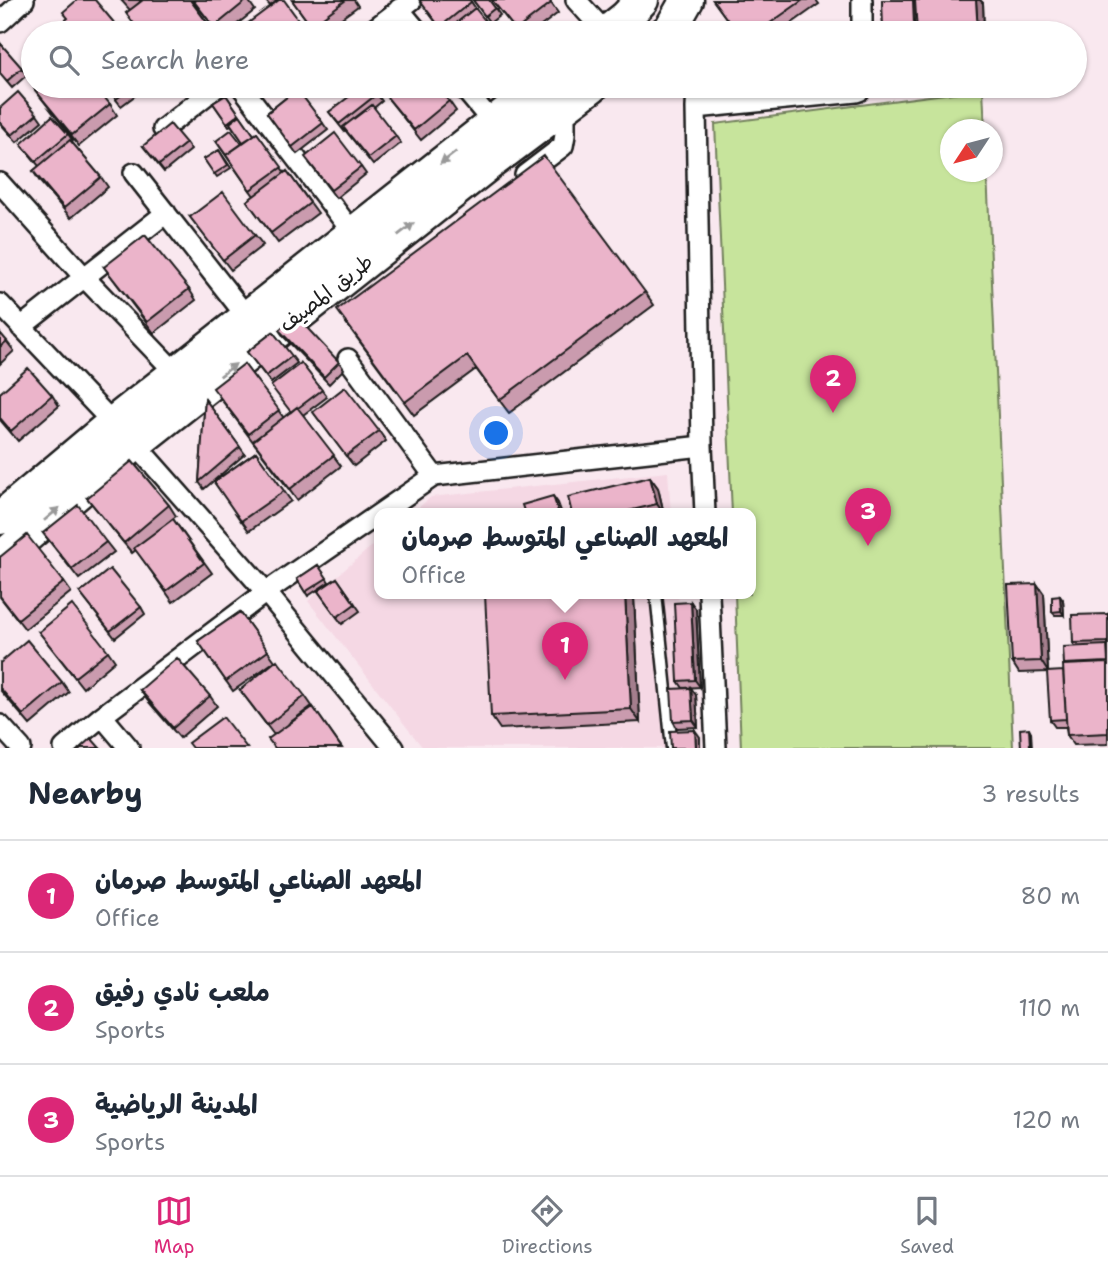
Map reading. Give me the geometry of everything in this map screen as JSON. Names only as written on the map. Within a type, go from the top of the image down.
[{"type":"main road","points":[[621,21],[642,0]]},
{"type":"main road","points":[[675,21],[687,0]]},
{"type":"main road","name":"طريق المصيف","points":[[0,559],[124,433],[176,373],[525,98]]},
{"type":"main road","name":"طريق المصيف","points":[[0,518],[347,286],[575,98]]},
{"type":"street","points":[[0,22],[24,0]]},
{"type":"street","points":[[576,0],[595,21]]},
{"type":"street","points":[[862,0],[862,21]]},
{"type":"street","points":[[385,21],[406,5],[413,21]]},
{"type":"street","points":[[163,129],[203,98]]},
{"type":"street","points":[[250,98],[353,233]]},
{"type":"street","points":[[472,98],[493,123]]},
{"type":"street","points":[[696,98],[705,508]]},
{"type":"street","points":[[696,108],[796,98]]},
{"type":"street","points":[[264,116],[283,101]]},
{"type":"street","points":[[507,188],[563,146],[565,105]]},
{"type":"street","points":[[134,173],[247,317]]},
{"type":"street","points":[[0,183],[176,373]]},
{"type":"street","points":[[21,327],[166,213]]},
{"type":"street","points":[[0,304],[124,433],[267,592],[394,748]]},
{"type":"street","points":[[348,359],[434,476]]},
{"type":"street","points":[[388,508],[434,476],[702,446]]},
{"type":"street","points":[[64,748],[102,716],[267,592],[374,518]]},
{"type":"street","points":[[709,599],[716,748]]},
{"type":"street","points":[[102,716],[129,748]]},
{"type":"street","points":[[0,725],[20,748]]},
{"type":"lane","points":[[657,599],[672,748]]},
{"type":"shaded area","points":[[668,472],[671,508],[418,508],[431,497]]},
{"type":"shaded area","points":[[374,544],[374,599],[678,599],[691,748],[423,748],[308,601]]},
{"type":"green space","points":[[914,98],[983,98],[984,119],[940,119],[940,182],[987,182],[1013,748],[741,748],[735,599],[756,599],[756,508],[732,508],[715,124]]},
{"type":"building","points":[[77,0],[95,0],[113,21],[64,21],[68,18],[63,12]]},
{"type":"building","points":[[143,0],[190,0],[206,21],[132,21],[126,13]]},
{"type":"building","points":[[193,0],[247,0],[221,21],[209,21]]},
{"type":"building","points":[[279,0],[284,0],[299,21],[251,21]]},
{"type":"building","points":[[292,0],[346,0],[318,21],[307,21]]},
{"type":"building","points":[[473,0],[489,0],[495,8],[485,16]]},
{"type":"building","points":[[492,0],[549,0],[551,3],[528,21],[509,21]]},
{"type":"building","points":[[713,0],[803,0],[773,21],[728,21]]},
{"type":"building","points":[[882,0],[913,0],[914,21],[883,21]]},
{"type":"building","points":[[915,0],[976,0],[977,21],[916,21]]},
{"type":"building","points":[[420,1],[471,2],[447,21],[435,21]]},
{"type":"building","points":[[475,8],[485,21],[459,21]]},
{"type":"building","points":[[0,43],[21,69],[7,81],[0,73]]},
{"type":"building","points":[[18,92],[37,114],[12,135],[0,122],[0,108]]},
{"type":"building","points":[[42,98],[105,98],[110,104],[72,135]]},
{"type":"building","points":[[221,98],[228,98],[239,114],[227,123],[213,103]]},
{"type":"building","points":[[286,98],[304,98],[323,123],[292,147],[267,113]]},
{"type":"building","points":[[347,98],[372,98],[339,124],[329,112]]},
{"type":"building","points":[[388,98],[446,98],[449,101],[414,130]]},
{"type":"building","points":[[372,105],[396,136],[368,158],[343,127]]},
{"type":"building","points":[[240,115],[254,135],[243,142],[230,123]]},
{"type":"building","points":[[52,116],[68,134],[36,161],[21,144]]},
{"type":"building","points":[[170,124],[186,143],[159,165],[143,146]]},
{"type":"building","points":[[231,130],[242,144],[226,155],[216,141]]},
{"type":"building","points":[[257,133],[282,167],[250,190],[226,155]]},
{"type":"building","points":[[335,133],[361,167],[331,190],[305,157]]},
{"type":"building","points":[[70,140],[101,177],[64,208],[33,171]]},
{"type":"building","points":[[219,150],[228,165],[214,174],[204,159]]},
{"type":"building","points":[[544,156],[645,292],[499,400],[467,356],[405,402],[337,310]]},
{"type":"building","points":[[287,171],[310,203],[271,233],[247,201]]},
{"type":"building","points":[[223,192],[255,235],[223,260],[190,217]]},
{"type":"building","points":[[145,235],[189,289],[147,322],[104,267]]},
{"type":"building","points":[[295,315],[339,362],[324,377],[279,330]]},
{"type":"building","points":[[273,332],[292,356],[266,376],[247,352]]},
{"type":"building","points":[[0,333],[7,341],[0,347]]},
{"type":"building","points":[[301,363],[322,390],[291,412],[271,386]]},
{"type":"building","points":[[244,364],[279,410],[248,434],[213,388]]},
{"type":"building","points":[[28,368],[52,395],[11,431],[0,418],[0,393]]},
{"type":"building","points":[[345,387],[379,431],[346,456],[313,412]]},
{"type":"building","points":[[205,399],[240,447],[199,482]]},
{"type":"building","points":[[297,407],[334,455],[290,489],[253,441]]},
{"type":"building","points":[[256,452],[284,491],[241,521],[214,482]]},
{"type":"building","points":[[132,461],[169,505],[124,543],[87,498]]},
{"type":"building","points":[[650,477],[657,504],[641,508],[571,508],[568,497]]},
{"type":"building","points":[[553,496],[557,508],[523,508],[522,505]]},
{"type":"building","points":[[78,505],[106,542],[72,569],[43,533]]},
{"type":"building","points":[[173,519],[204,563],[166,591],[134,548]]},
{"type":"building","points":[[27,535],[64,582],[18,619],[0,596],[0,557]]},
{"type":"building","points":[[318,565],[327,578],[305,592],[297,579]]},
{"type":"building","points":[[110,569],[141,607],[110,631],[80,593]]},
{"type":"building","points":[[337,578],[355,604],[337,617],[318,591]]},
{"type":"building","points":[[1037,584],[1041,661],[1012,662],[1008,585]]},
{"type":"building","points":[[1060,596],[1061,611],[1052,612],[1052,597]]},
{"type":"building","points":[[485,599],[625,599],[631,709],[491,716]]},
{"type":"building","points":[[691,602],[695,680],[678,681],[674,603]]},
{"type":"building","points":[[72,605],[108,651],[75,677],[39,632]]},
{"type":"building","points":[[240,612],[268,651],[226,681],[198,641]]},
{"type":"building","points":[[1108,614],[1108,642],[1073,643],[1072,615]]},
{"type":"building","points":[[27,640],[62,682],[23,715],[0,688],[0,663]]},
{"type":"building","points":[[1107,645],[1108,662],[1064,664],[1063,647]]},
{"type":"building","points":[[177,658],[210,696],[173,728],[140,690]]},
{"type":"building","points":[[277,660],[305,696],[267,725],[240,690]]},
{"type":"building","points":[[1108,663],[1108,733],[1067,735],[1063,665]]},
{"type":"building","points":[[1063,671],[1066,719],[1050,720],[1047,672]]},
{"type":"building","points":[[691,688],[693,720],[673,721],[671,689]]},
{"type":"building","points":[[313,707],[341,747],[275,748],[268,739]]},
{"type":"building","points":[[223,717],[247,748],[192,748],[188,743]]},
{"type":"building","points":[[1029,728],[1030,747],[1021,748],[1020,729]]},
{"type":"building","points":[[695,730],[696,748],[671,748],[670,731]]},
{"type":"building","points":[[91,738],[100,748],[80,748]]},
{"type":"place","name":"ملعب نادي رفيق","points":[[833,413]]},
{"type":"place","name":"المدينة الرياضية","points":[[868,546]]},
{"type":"place","name":"المعهد الصناعي المتوسط صرمان","points":[[565,680]]}]
